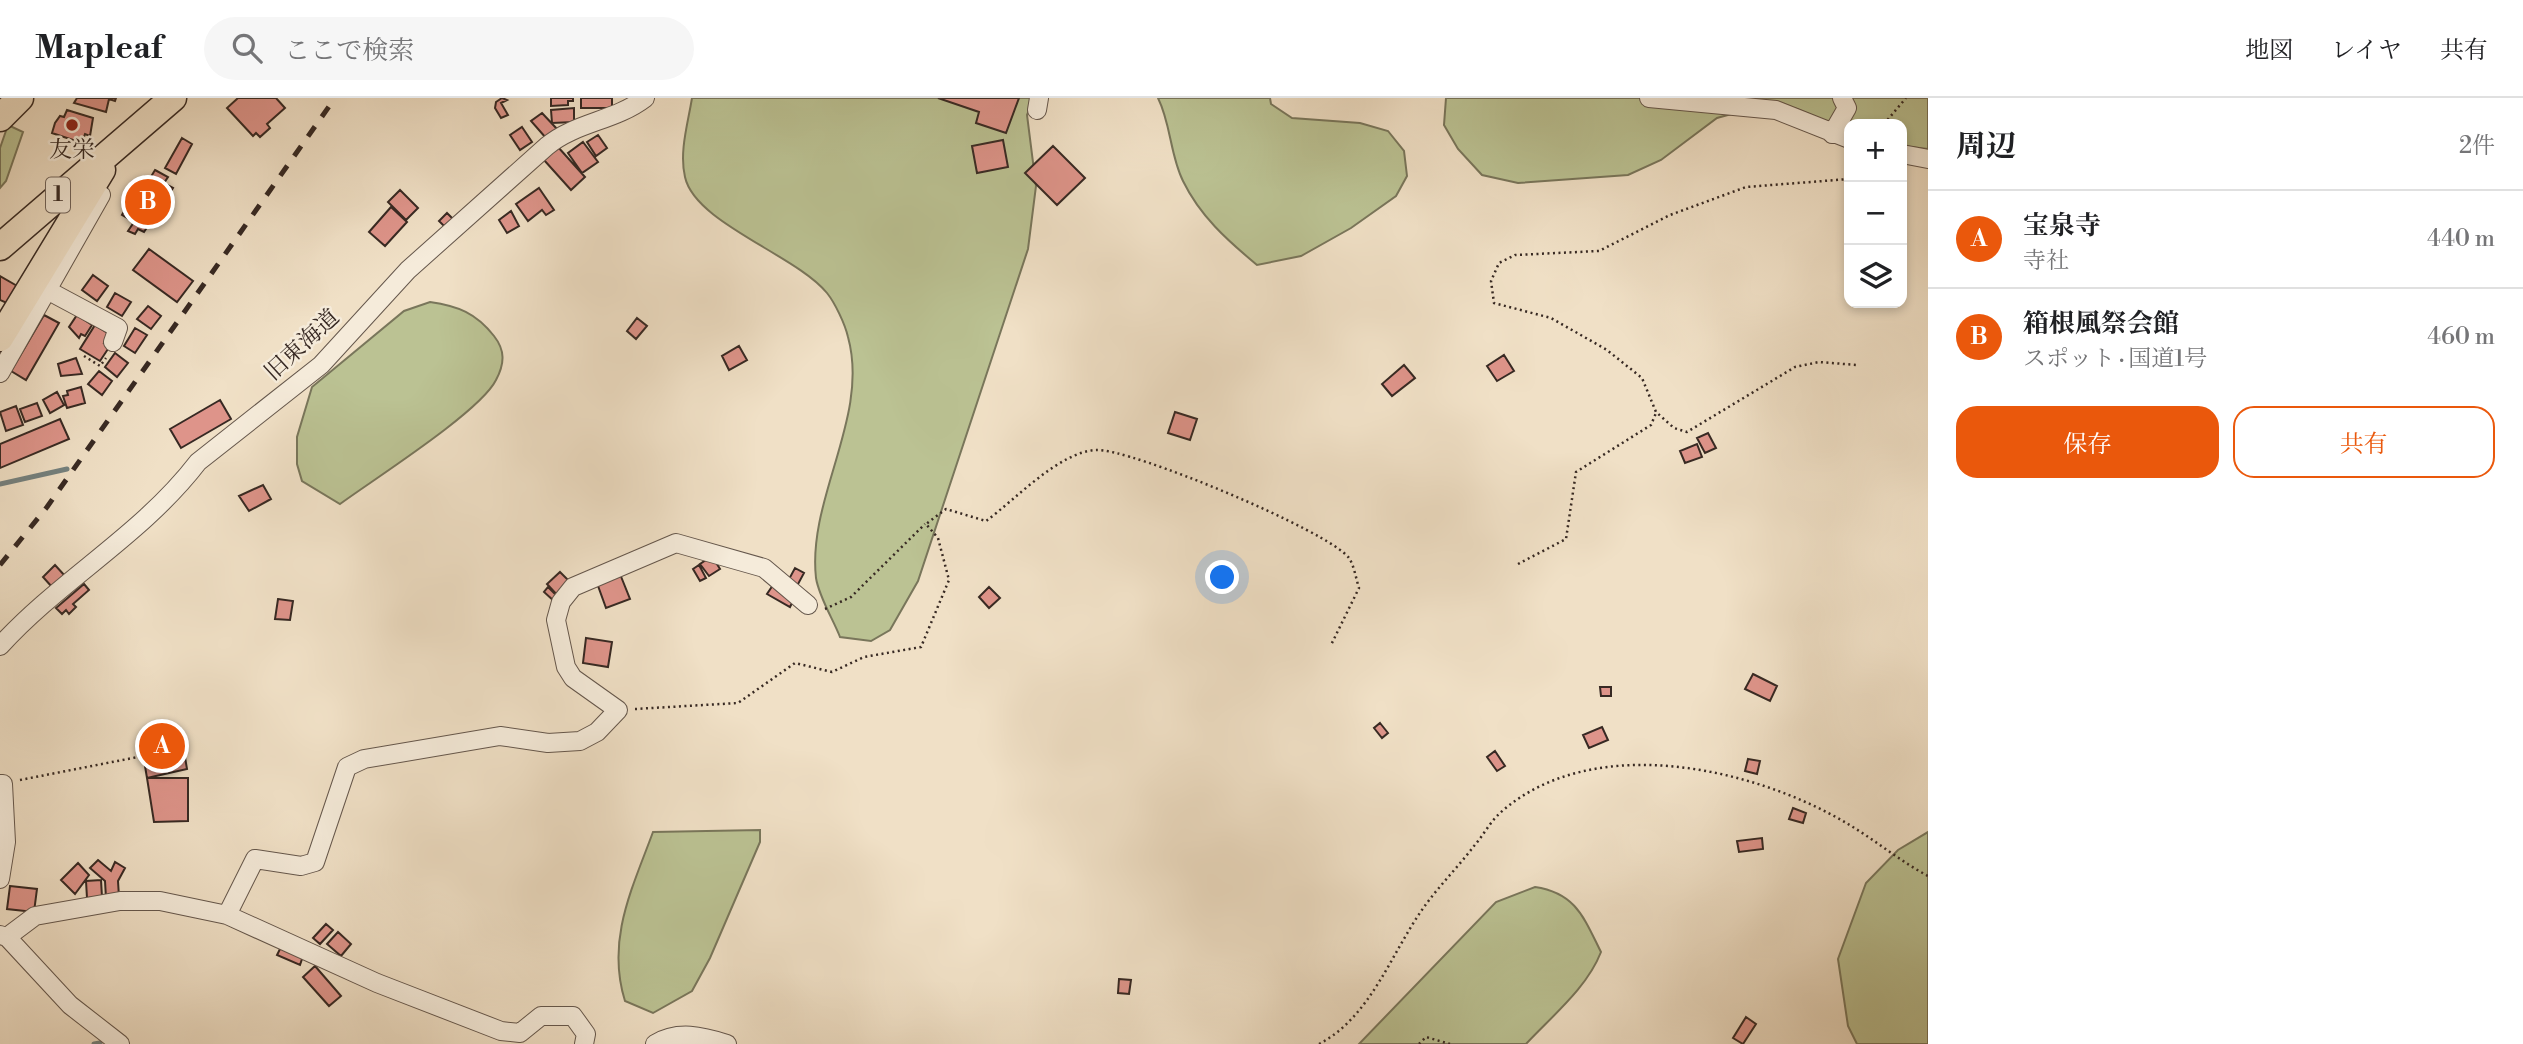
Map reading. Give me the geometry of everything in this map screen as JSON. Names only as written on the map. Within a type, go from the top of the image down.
[{"type":"highway","points":[[0,118],[20,98]]},
{"type":"highway","name":"1","points":[[0,247],[173,98]]},
{"type":"highway","points":[[0,338],[88,189],[118,145]]},
{"type":"street","name":"旧東海道","points":[[0,646],[124,539],[184,480],[198,462],[321,365],[408,270],[537,154],[570,130],[625,113],[645,98]]},
{"type":"street","points":[[1649,98],[1776,110],[1841,136],[1847,108],[1842,98]]},
{"type":"street","points":[[0,373],[99,199],[118,145]]},
{"type":"street","points":[[1907,155],[1928,159]]},
{"type":"street","points":[[47,290],[118,328],[113,342]]},
{"type":"street","points":[[227,915],[255,859],[301,866],[315,862],[346,767],[364,759],[500,736],[548,743],[580,741],[597,732],[618,710],[573,678],[566,667],[556,620],[561,602],[573,587],[676,543],[764,568],[808,605]]},
{"type":"street","points":[[0,879],[6,842],[2,784]]},
{"type":"street","points":[[111,1041],[70,1005],[3,936],[35,916],[120,901],[160,901],[227,915],[377,983],[500,1031],[520,1033],[541,1016],[573,1016],[586,1034],[584,1044]]},
{"type":"street","points":[[655,1044],[669,1036],[685,1035],[727,1044]]},
{"type":"path","points":[[1888,119],[1906,98]]},
{"type":"path","points":[[1844,179],[1746,187],[1670,215],[1599,251],[1516,255],[1499,263],[1491,281],[1494,303],[1551,318],[1607,350],[1642,378],[1656,412],[1674,428],[1687,432],[1795,367],[1819,362],[1857,365]]},
{"type":"path","points":[[84,356],[100,366],[113,342]]},
{"type":"path","points":[[1518,564],[1566,539],[1576,472],[1651,425],[1656,412]]},
{"type":"path","points":[[808,605],[826,610],[851,597],[926,524],[946,509],[986,521],[1058,464],[1076,454],[1098,450],[1132,457],[1235,496],[1290,521],[1349,557],[1359,588],[1331,645]]},
{"type":"path","points":[[618,710],[737,703],[795,663],[832,672],[864,657],[921,647],[949,580],[938,538],[926,524]]},
{"type":"path","points":[[2,784],[144,756]]},
{"type":"path","points":[[1319,1044],[1335,1036],[1366,1002],[1422,909],[1499,813],[1538,788],[1568,774],[1616,765],[1665,766],[1738,779],[1780,790],[1847,823],[1928,876]]},
{"type":"path","points":[[1419,1044],[1426,1037],[1450,1044]]},
{"type":"green space","points":[[692,98],[1034,98],[1027,115],[1036,186],[1028,249],[918,581],[890,630],[871,641],[840,637],[816,578],[820,518],[851,397],[853,367],[847,332],[830,297],[812,279],[726,224],[693,194],[683,167]]},
{"type":"green space","points":[[1158,98],[1270,98],[1271,104],[1292,118],[1360,123],[1388,131],[1404,151],[1407,176],[1396,196],[1351,228],[1301,256],[1257,265],[1215,227],[1190,194],[1175,161],[1166,118]]},
{"type":"green space","points":[[1446,98],[1928,98],[1928,149],[1907,147],[1907,119],[1844,119],[1844,129],[1797,109],[1771,103],[1717,118],[1661,160],[1628,175],[1518,183],[1482,175],[1458,149],[1444,125]]},
{"type":"green space","points":[[8,125],[23,132],[6,181],[0,188],[0,148]]},
{"type":"green space","points":[[430,302],[466,312],[487,328],[498,341],[502,352],[499,374],[486,393],[449,427],[340,504],[302,481],[297,464],[297,437],[312,387],[404,311]]},
{"type":"green space","points":[[760,830],[760,842],[710,958],[692,991],[653,1013],[625,1001],[618,957],[620,936],[630,894],[653,832]]},
{"type":"green space","points":[[1928,832],[1928,1044],[1857,1044],[1848,1026],[1838,959],[1866,883],[1898,850]]},
{"type":"green space","points":[[1535,887],[1549,890],[1569,901],[1583,918],[1601,952],[1578,990],[1526,1044],[1359,1044],[1496,902]]},
{"type":"building","points":[[77,98],[116,98],[115,101],[109,99],[106,112],[74,103]]},
{"type":"building","points":[[238,98],[276,98],[285,108],[267,124],[270,128],[260,137],[256,133],[253,136],[227,108]]},
{"type":"building","points":[[502,98],[507,100],[501,103],[508,115],[501,118],[495,108],[496,102]]},
{"type":"building","points":[[551,98],[573,98],[573,101],[568,101],[568,105],[551,106]]},
{"type":"building","points":[[581,98],[612,98],[612,108],[581,108]]},
{"type":"building","points":[[938,98],[1019,98],[1006,133],[976,123],[979,112]]},
{"type":"building","points":[[574,108],[574,122],[552,123],[551,110]]},
{"type":"building","name":"友栄","points":[[67,110],[93,118],[90,136],[85,134],[82,143],[52,133],[55,123],[60,116],[64,117]]},
{"type":"building","points":[[542,113],[557,129],[546,138],[531,121]]},
{"type":"building","points":[[522,127],[532,142],[520,150],[510,135]]},
{"type":"building","points":[[598,135],[607,148],[596,156],[587,142]]},
{"type":"building","points":[[182,138],[192,144],[176,174],[165,168]]},
{"type":"building","points":[[1003,140],[1008,167],[977,173],[972,146]]},
{"type":"building","points":[[583,142],[598,162],[582,173],[568,153]]},
{"type":"building","points":[[1053,146],[1085,178],[1057,205],[1025,173]]},
{"type":"building","points":[[558,147],[585,177],[571,190],[544,160]]},
{"type":"building","points":[[155,170],[168,177],[164,183],[173,188],[150,227],[144,232],[138,229],[135,234],[128,231],[134,222],[122,215],[145,177],[149,180]]},
{"type":"building","points":[[539,188],[554,210],[546,215],[542,210],[528,221],[516,204]]},
{"type":"building","points":[[400,190],[418,208],[406,220],[388,202]]},
{"type":"building","points":[[391,207],[407,222],[385,246],[369,232]]},
{"type":"building","points":[[511,211],[519,226],[507,233],[499,220]]},
{"type":"building","points":[[447,213],[453,219],[444,226],[439,221]]},
{"type":"building","points":[[149,249],[193,281],[177,302],[133,270]]},
{"type":"building","points":[[93,275],[108,286],[97,301],[82,290]]},
{"type":"building","points":[[0,276],[19,287],[9,304],[0,300]]},
{"type":"building","points":[[115,293],[131,302],[122,316],[107,307]]},
{"type":"building","points":[[148,306],[161,316],[151,329],[137,319]]},
{"type":"building","points":[[44,315],[59,323],[26,380],[11,371]]},
{"type":"building","points":[[77,315],[92,325],[85,336],[81,334],[79,338],[69,327]]},
{"type":"building","points":[[637,318],[647,326],[636,339],[627,331]]},
{"type":"building","points":[[95,325],[109,334],[104,343],[110,346],[100,361],[80,349]]},
{"type":"building","points":[[135,328],[147,335],[135,353],[124,346]]},
{"type":"building","points":[[739,346],[747,360],[729,370],[722,356]]},
{"type":"building","points":[[115,353],[128,363],[117,377],[105,367]]},
{"type":"building","points":[[1504,355],[1514,371],[1497,381],[1487,366]]},
{"type":"building","points":[[76,358],[82,374],[61,376],[58,364]]},
{"type":"building","points":[[1404,365],[1415,378],[1392,396],[1382,384]]},
{"type":"building","points":[[99,371],[112,381],[102,395],[88,384]]},
{"type":"building","points":[[81,387],[85,403],[67,408],[63,396],[68,395],[67,391]]},
{"type":"building","points":[[57,392],[64,405],[50,413],[43,400]]},
{"type":"building","points":[[220,400],[231,419],[181,448],[170,429]]},
{"type":"building","points":[[37,403],[42,416],[25,422],[20,409]]},
{"type":"building","points":[[16,406],[23,425],[6,431],[0,412]]},
{"type":"building","points":[[1175,412],[1197,419],[1190,440],[1168,433]]},
{"type":"building","points":[[60,419],[69,439],[0,468],[0,444]]},
{"type":"building","points":[[1708,433],[1716,448],[1705,453],[1697,438]]},
{"type":"building","points":[[1697,444],[1702,457],[1685,463],[1680,451]]},
{"type":"building","points":[[263,485],[271,499],[249,511],[239,496]]},
{"type":"building","points":[[712,556],[720,569],[709,576],[700,564]]},
{"type":"building","points":[[55,565],[65,576],[52,587],[43,577]]},
{"type":"building","points":[[699,565],[706,578],[700,581],[693,569]]},
{"type":"building","points":[[795,568],[804,573],[797,586],[788,581]]},
{"type":"building","points":[[560,572],[572,584],[559,597],[547,584]]},
{"type":"building","points":[[620,574],[630,599],[606,608],[597,583]]},
{"type":"building","points":[[84,584],[89,590],[73,604],[76,607],[69,614],[66,610],[62,614],[56,608]]},
{"type":"building","points":[[773,585],[795,597],[790,607],[767,594]]},
{"type":"building","points":[[548,587],[558,597],[554,601],[544,592]]},
{"type":"building","points":[[989,587],[1000,598],[989,608],[979,597]]},
{"type":"building","points":[[278,599],[293,601],[290,620],[275,619]]},
{"type":"building","points":[[586,638],[612,642],[608,667],[583,663]]},
{"type":"building","points":[[1753,674],[1777,686],[1770,701],[1745,689]]},
{"type":"building","points":[[1600,687],[1611,687],[1611,696],[1601,696]]},
{"type":"building","points":[[1380,723],[1388,733],[1382,738],[1374,728]]},
{"type":"building","points":[[1602,727],[1608,740],[1589,748],[1583,735]]},
{"type":"building","points":[[180,728],[187,769],[147,778],[140,736]]},
{"type":"building","points":[[1495,751],[1505,766],[1497,771],[1487,757]]},
{"type":"building","points":[[1748,759],[1760,761],[1757,774],[1745,771]]},
{"type":"building","points":[[147,778],[188,778],[188,821],[154,822]]},
{"type":"building","points":[[1793,808],[1806,813],[1803,823],[1789,819]]},
{"type":"building","points":[[1762,838],[1763,849],[1739,852],[1737,841]]},
{"type":"building","points":[[98,860],[111,871],[115,862],[125,868],[118,881],[119,897],[106,898],[105,881],[90,868]]},
{"type":"building","points":[[78,863],[89,875],[75,894],[61,880]]},
{"type":"building","points":[[101,880],[102,897],[87,898],[86,881]]},
{"type":"building","points":[[10,886],[37,889],[34,912],[7,909]]},
{"type":"building","points":[[326,924],[333,930],[320,944],[313,938]]},
{"type":"building","points":[[338,932],[351,944],[341,956],[327,944]]},
{"type":"building","points":[[281,947],[303,956],[300,965],[277,955]]},
{"type":"building","points":[[315,966],[341,996],[329,1006],[303,977]]},
{"type":"building","points":[[1119,979],[1131,980],[1129,994],[1118,993]]},
{"type":"building","points":[[1746,1017],[1756,1024],[1743,1044],[1733,1038]]},
{"type":"waterway","points":[[0,484],[67,469]]},
{"type":"waterway","points":[[94,1044],[100,1043]]},
{"type":"railway","points":[[0,565],[47,507],[335,98]]},
{"type":"place","name":"友栄","points":[[72,125]]},
{"type":"place","name":"箱根風祭会館","points":[[148,202]]},
{"type":"place","name":"宝泉寺","points":[[162,746]]}]
